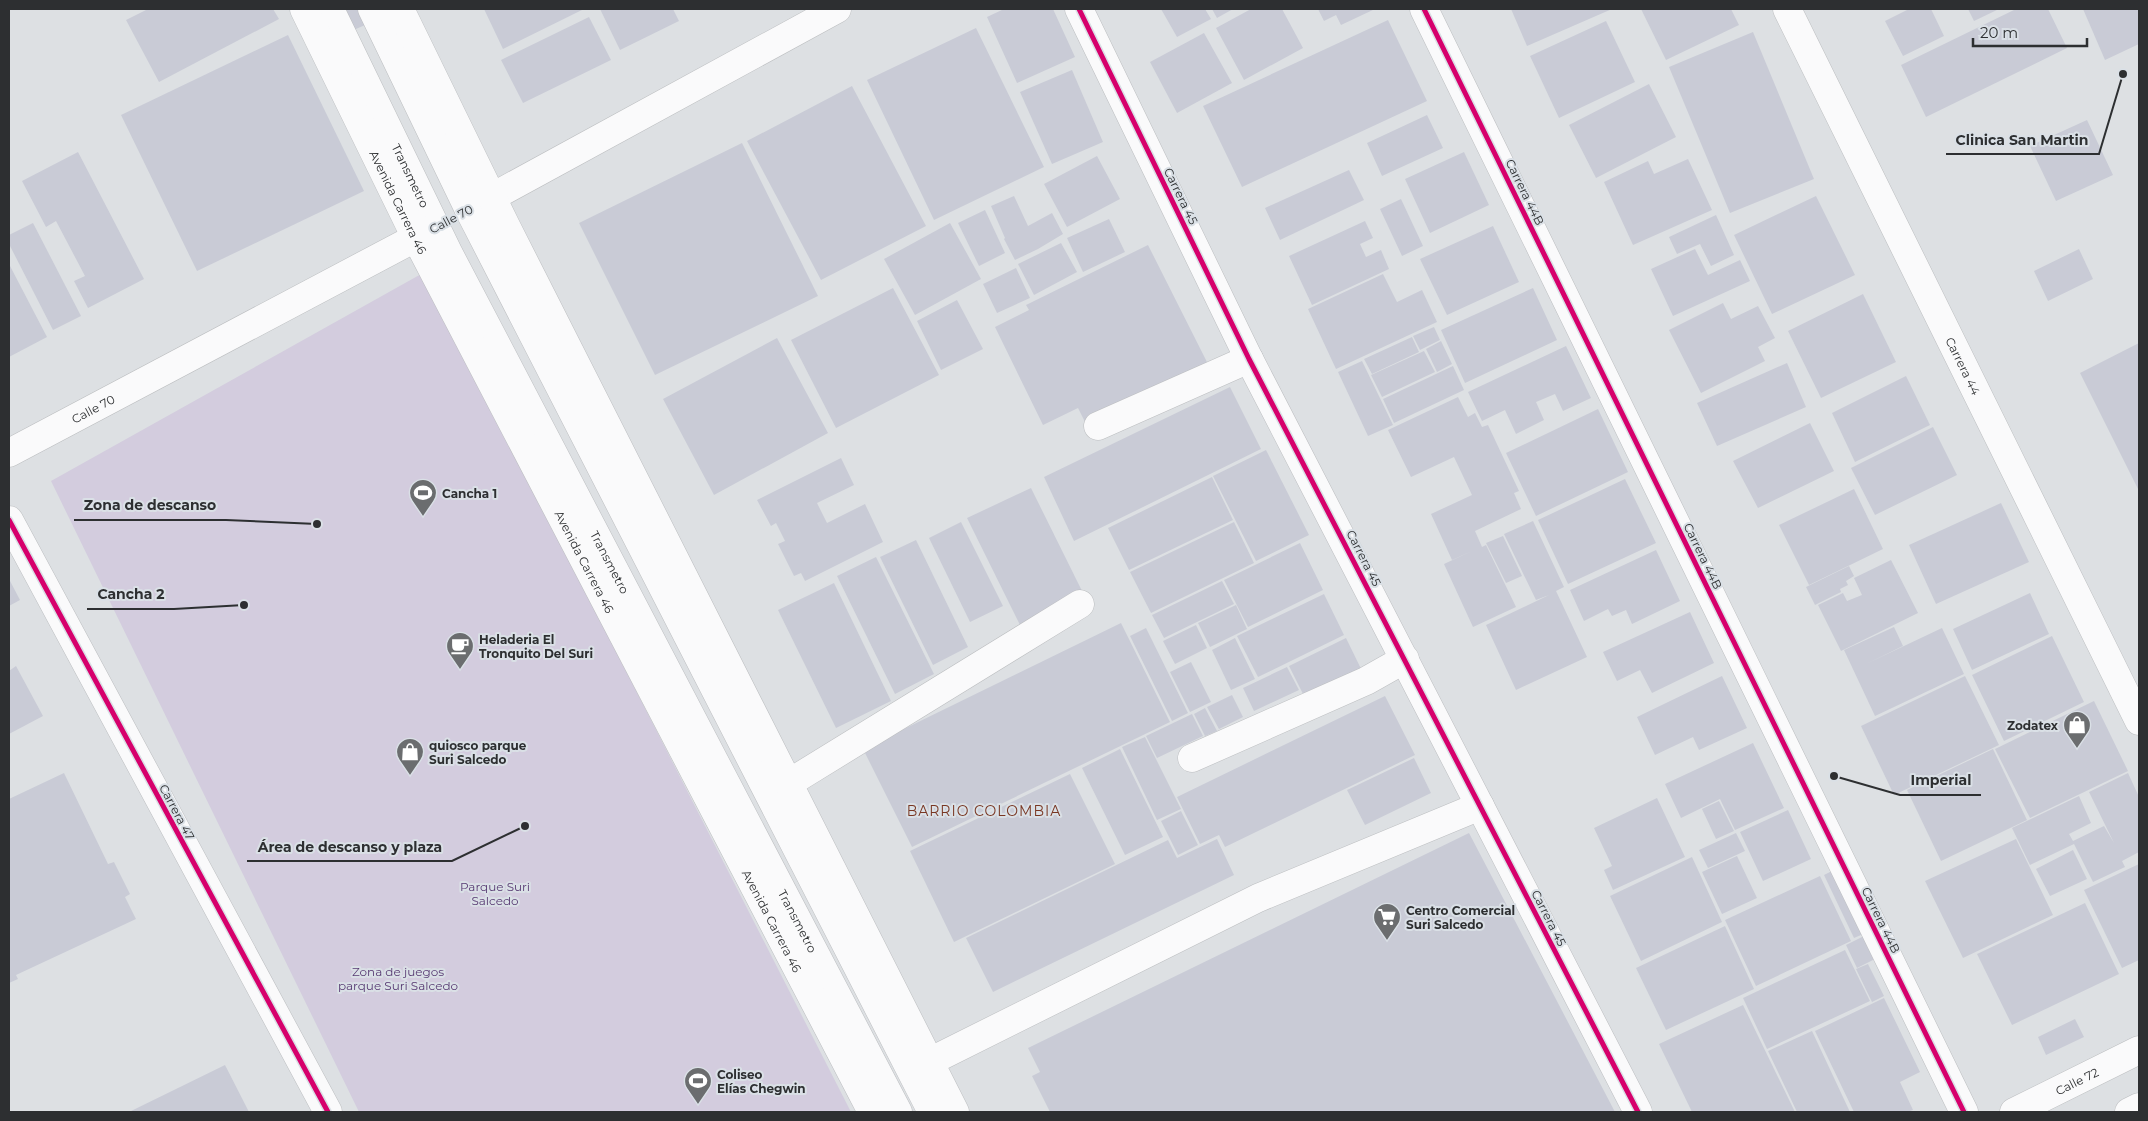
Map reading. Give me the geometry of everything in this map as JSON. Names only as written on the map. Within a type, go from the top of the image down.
[{"type":"street","name":"Avenida Carrera 46","points":[[304,9],[426,233],[872,1112]]},
{"type":"street","name":"Transmetro","points":[[330,9],[426,233],[898,1112]]},
{"type":"street","points":[[372,9],[469,210],[932,1112]]},
{"type":"street","points":[[400,9],[492,197],[955,1112]]},
{"type":"street","name":"Calle 70","points":[[9,453],[469,210],[837,9]]},
{"type":"street","name":"Carrera 45","points":[[1079,9],[1249,359],[1638,1112]]},
{"type":"street","name":"Carrera 44B","points":[[1424,9],[1964,1112]]},
{"type":"street","name":"Carrera 44","points":[[1787,9],[2139,721]]},
{"type":"street","points":[[1098,426],[1249,359]]},
{"type":"street","name":"Carrera 47","points":[[9,520],[328,1112]]},
{"type":"street","points":[[789,783],[1080,604]]},
{"type":"street","points":[[1192,758],[1366,681],[1405,659]]},
{"type":"street","points":[[929,1062],[1258,898],[1480,806]]},
{"type":"street","name":"Calle 72","points":[[2014,1112],[2139,1050]]},
{"type":"street","points":[[2129,1112],[2139,1107]]},
{"type":"green space","name":"Parque Suri Salcedo","points":[[423,273],[851,1112],[359,1112],[51,481]]},
{"type":"building","points":[[148,9],[273,9],[279,19],[159,82],[126,20]]},
{"type":"building","points":[[338,9],[365,9],[372,22],[349,32]]},
{"type":"building","points":[[484,9],[584,9],[503,49]]},
{"type":"building","points":[[600,9],[673,9],[679,21],[620,50]]},
{"type":"building","points":[[1004,9],[1053,9],[1075,57],[1017,83],[987,17]]},
{"type":"building","points":[[1161,9],[1205,9],[1211,19],[1177,37]]},
{"type":"building","points":[[1212,9],[1233,9],[1217,18]]},
{"type":"building","points":[[1251,9],[1282,9],[1303,48],[1244,80],[1216,28]]},
{"type":"building","points":[[1318,9],[1375,9],[1341,25],[1336,15],[1324,21]]},
{"type":"building","points":[[1511,9],[1612,9],[1527,46]]},
{"type":"building","points":[[1641,9],[1731,9],[1739,25],[1666,60]]},
{"type":"building","points":[[1909,9],[1931,9],[1944,36],[1903,56],[1885,21]]},
{"type":"building","points":[[1968,9],[1999,9],[1974,21]]},
{"type":"building","points":[[2016,9],[2048,9],[2067,48],[1926,117],[1901,65]]},
{"type":"building","points":[[2083,9],[2139,9],[2139,44],[2105,60]]},
{"type":"building","points":[[589,17],[611,60],[523,103],[501,60]]},
{"type":"building","points":[[1388,20],[1427,101],[1242,187],[1203,106]]},
{"type":"building","points":[[1606,21],[1635,82],[1559,118],[1530,56]]},
{"type":"building","points":[[976,28],[1044,167],[934,220],[867,80]]},
{"type":"building","points":[[1753,32],[1814,179],[1730,213],[1669,67]]},
{"type":"building","points":[[1204,33],[1232,83],[1177,113],[1150,62]]},
{"type":"building","points":[[288,35],[364,191],[197,271],[121,115]]},
{"type":"building","points":[[1072,70],[1103,142],[1052,164],[1020,92]]},
{"type":"building","points":[[1649,84],[1676,137],[1596,178],[1569,125]]},
{"type":"building","points":[[852,86],[926,226],[821,280],[747,141]]},
{"type":"building","points":[[1427,115],[1443,148],[1382,176],[1367,143]]},
{"type":"building","points":[[2087,120],[2113,175],[2056,201],[2030,146]]},
{"type":"building","points":[[742,143],[818,296],[655,375],[579,223]]},
{"type":"building","points":[[78,152],[144,279],[88,308],[74,281],[85,276],[56,221],[46,227],[22,181]]},
{"type":"building","points":[[1464,152],[1489,205],[1430,233],[1405,179]]},
{"type":"building","points":[[1097,156],[1120,199],[1067,227],[1044,184]]},
{"type":"building","points":[[1688,159],[1712,210],[1633,245],[1604,182],[1648,161],[1654,174]]},
{"type":"building","points":[[1349,170],[1364,200],[1280,240],[1265,208]]},
{"type":"building","points":[[1014,196],[1028,226],[1052,213],[1063,234],[1015,260],[1004,239],[991,206]]},
{"type":"building","points":[[1816,196],[1855,275],[1772,314],[1734,235]]},
{"type":"building","points":[[1401,199],[1423,246],[1402,256],[1380,209]]},
{"type":"building","points":[[985,210],[1005,253],[979,266],[958,223]]},
{"type":"building","points":[[1716,215],[1734,255],[1711,266],[1700,244],[1677,254],[1669,237]]},
{"type":"building","points":[[1109,219],[1125,252],[1083,272],[1067,238]]},
{"type":"building","points":[[1365,221],[1373,238],[1360,244],[1366,257],[1381,250],[1389,269],[1312,305],[1289,256]]},
{"type":"building","points":[[33,223],[81,316],[53,330],[9,244],[9,235]]},
{"type":"building","points":[[950,223],[981,279],[915,315],[884,259]]},
{"type":"building","points":[[1493,226],[1519,282],[1447,315],[1420,259]]},
{"type":"building","points":[[1061,243],[1077,272],[1034,295],[1018,264]]},
{"type":"building","points":[[1148,245],[1209,366],[1087,426],[1078,408],[1043,425],[995,327],[1029,310],[1026,305]]},
{"type":"building","points":[[1695,249],[1708,275],[1740,260],[1750,281],[1673,316],[1651,269]]},
{"type":"building","points":[[2079,249],[2093,279],[2048,301],[2034,271]]},
{"type":"building","points":[[9,264],[47,337],[9,357]]},
{"type":"building","points":[[1016,268],[1030,298],[997,313],[983,284]]},
{"type":"building","points":[[1383,274],[1397,302],[1422,290],[1437,322],[1336,369],[1308,309]]},
{"type":"building","points":[[893,288],[939,375],[836,428],[791,340]]},
{"type":"building","points":[[1533,288],[1557,340],[1465,383],[1441,330]]},
{"type":"building","points":[[1863,294],[1896,362],[1821,398],[1788,331]]},
{"type":"building","points":[[957,300],[983,349],[941,370],[917,321]]},
{"type":"building","points":[[1723,303],[1731,319],[1758,306],[1775,338],[1758,347],[1765,361],[1701,393],[1669,330]]},
{"type":"building","points":[[1434,327],[1440,340],[1420,350],[1413,336]]},
{"type":"building","points":[[1412,337],[1419,352],[1372,374],[1364,359]]},
{"type":"building","points":[[777,338],[828,433],[714,495],[663,399]]},
{"type":"building","points":[[1441,341],[1452,364],[1437,372],[1426,349]]},
{"type":"building","points":[[2139,343],[2139,491],[2080,373]]},
{"type":"building","points":[[1566,346],[1591,398],[1563,411],[1555,394],[1536,402],[1544,420],[1516,434],[1505,410],[1482,421],[1468,392]]},
{"type":"building","points":[[1424,351],[1435,372],[1382,397],[1371,375]]},
{"type":"building","points":[[1362,361],[1393,425],[1368,436],[1338,372]]},
{"type":"building","points":[[1787,363],[1806,407],[1717,446],[1697,403]]},
{"type":"building","points":[[1453,366],[1464,390],[1394,423],[1383,399]]},
{"type":"building","points":[[1906,376],[1930,425],[1855,462],[1832,413]]},
{"type":"building","points":[[1230,387],[1261,449],[1074,541],[1044,477]]},
{"type":"building","points":[[1458,397],[1468,417],[1475,413],[1482,427],[1488,425],[1519,491],[1514,493],[1521,509],[1475,531],[1482,547],[1486,545],[1516,607],[1473,627],[1444,564],[1472,551],[1452,560],[1431,514],[1472,495],[1454,457],[1411,477],[1388,430]]},
{"type":"building","points":[[1598,409],[1628,472],[1536,516],[1506,453]]},
{"type":"building","points":[[1810,423],[1834,471],[1758,508],[1733,461]]},
{"type":"building","points":[[1933,427],[1957,475],[1875,515],[1851,468]]},
{"type":"building","points":[[1266,450],[1309,535],[1256,561],[1213,476]]},
{"type":"building","points":[[841,458],[854,485],[817,503],[827,523],[865,504],[883,542],[805,581],[801,573],[794,576],[778,544],[785,541],[776,523],[771,526],[757,500]]},
{"type":"building","points":[[1212,477],[1233,520],[1129,570],[1108,528]]},
{"type":"building","points":[[1625,479],[1656,543],[1568,584],[1538,520]]},
{"type":"building","points":[[1031,488],[1084,595],[1020,625],[967,518]]},
{"type":"building","points":[[1854,489],[1883,549],[1809,585],[1779,525]]},
{"type":"building","points":[[2001,503],[2029,562],[1936,604],[1909,545]]},
{"type":"building","points":[[1533,521],[1564,587],[1556,591],[1587,657],[1516,690],[1486,625],[1549,595],[1536,600],[1504,534]]},
{"type":"building","points":[[961,522],[1003,606],[970,622],[929,538]]},
{"type":"building","points":[[1234,522],[1254,563],[1151,613],[1130,572]]},
{"type":"building","points":[[1503,536],[1522,576],[1506,583],[1486,543]]},
{"type":"building","points":[[916,540],[968,647],[933,665],[880,557]]},
{"type":"building","points":[[1300,543],[1323,590],[1248,627],[1224,580]]},
{"type":"building","points":[[1656,550],[1680,601],[1632,624],[1626,610],[1612,616],[1608,609],[1584,621],[1570,590]]},
{"type":"building","points":[[876,557],[934,674],[895,694],[837,576]]},
{"type":"building","points":[[1891,560],[1918,613],[1841,651],[1818,605],[1843,593],[1847,601],[1862,595],[1854,578]]},
{"type":"building","points":[[1849,566],[1854,576],[1846,581],[1848,585],[1840,589],[1841,592],[1815,605],[1806,587]]},
{"type":"building","points":[[9,579],[20,600],[9,606]]},
{"type":"building","points":[[1222,581],[1234,604],[1164,638],[1152,615]]},
{"type":"building","points":[[834,583],[891,701],[836,728],[778,610]]},
{"type":"building","points":[[2030,593],[2049,634],[1972,670],[1953,629]]},
{"type":"building","points":[[1324,594],[1344,635],[1258,677],[1237,636]]},
{"type":"building","points":[[1236,605],[1247,629],[1210,647],[1198,623]]},
{"type":"building","points":[[1690,612],[1714,663],[1652,693],[1640,670],[1617,681],[1603,652]]},
{"type":"building","points":[[1121,623],[1170,722],[912,847],[863,749]]},
{"type":"building","points":[[1196,625],[1207,648],[1175,664],[1163,641]]},
{"type":"building","points":[[1894,627],[1903,646],[1866,664],[1942,628],[1964,674],[1875,716],[1844,650]]},
{"type":"building","points":[[1146,628],[1188,713],[1172,721],[1130,636]]},
{"type":"building","points":[[2052,636],[2084,702],[2004,741],[1972,675]]},
{"type":"building","points":[[1235,638],[1255,679],[1231,690],[1212,650]]},
{"type":"building","points":[[1346,638],[1365,677],[1308,704],[1289,666]]},
{"type":"building","points":[[1191,662],[1211,702],[1190,712],[1170,672]]},
{"type":"building","points":[[16,666],[43,716],[9,734],[9,671]]},
{"type":"building","points":[[1287,667],[1299,690],[1254,711],[1243,688]]},
{"type":"building","points":[[1722,676],[1747,728],[1699,750],[1693,737],[1655,755],[1637,717]]},
{"type":"building","points":[[1965,676],[1999,745],[1894,795],[1861,726]]},
{"type":"building","points":[[1232,695],[1243,717],[1219,729],[1207,707]]},
{"type":"building","points":[[1385,696],[1415,755],[1225,847],[1219,835],[1200,844],[1177,797]]},
{"type":"building","points":[[2094,701],[2128,771],[2030,818],[1995,749]]},
{"type":"building","points":[[1205,708],[1217,731],[1205,736],[1194,714]]},
{"type":"building","points":[[1192,714],[1203,736],[1157,758],[1146,736]]},
{"type":"building","points":[[1145,737],[1181,809],[1157,820],[1122,747]]},
{"type":"building","points":[[1753,743],[1784,808],[1735,830],[1720,799],[1681,818],[1665,784]]},
{"type":"building","points":[[1120,749],[1163,837],[1125,855],[1082,768]]},
{"type":"building","points":[[1993,749],[2027,820],[1941,861],[1907,790]]},
{"type":"building","points":[[1414,758],[1431,793],[1365,825],[1347,790]]},
{"type":"building","points":[[64,773],[108,864],[114,862],[130,894],[125,897],[136,919],[16,975],[18,979],[9,983],[9,799]]},
{"type":"building","points":[[2128,773],[2139,797],[2139,852],[2122,861],[2125,867],[2093,882],[2074,844],[2030,865],[2012,828],[2079,796],[2091,823],[2069,834],[2073,841],[2104,826],[2114,843],[2089,792]]},
{"type":"building","points":[[1070,774],[1115,864],[954,942],[910,851]]},
{"type":"building","points":[[1657,798],[1685,857],[1613,890],[1604,870],[1612,866],[1594,828]]},
{"type":"building","points":[[1719,801],[1734,831],[1716,839],[1702,809]]},
{"type":"building","points":[[1788,810],[1811,859],[1763,881],[1740,832]]},
{"type":"building","points":[[1181,811],[1198,845],[1178,855],[1161,821]]},
{"type":"building","name":"Centro Comercial Suri Salcedo","points":[[1469,833],[1615,1112],[1050,1112],[1032,1076],[1040,1072],[1028,1048]]},
{"type":"building","points":[[1736,833],[1745,851],[1708,868],[1699,850]]},
{"type":"building","points":[[1217,839],[1234,875],[993,992],[966,938],[1168,840],[1177,858]]},
{"type":"building","points":[[2016,839],[2053,915],[1963,958],[1925,881]]},
{"type":"building","points":[[2073,850],[2087,879],[2050,896],[2036,869]]},
{"type":"building","points":[[1737,856],[1757,898],[1722,914],[1702,872]]},
{"type":"building","points":[[1692,857],[1722,922],[1641,961],[1610,896]]},
{"type":"building","points":[[2139,864],[2139,960],[2122,968],[2084,890]]},
{"type":"building","points":[[1838,868],[1868,932],[1854,938],[1824,875]]},
{"type":"building","points":[[1820,876],[1851,941],[1756,986],[1725,920]]},
{"type":"building","points":[[2085,903],[2119,974],[2012,1025],[1977,954]]},
{"type":"building","points":[[1725,926],[1754,989],[1666,1030],[1636,968]]},
{"type":"building","points":[[1864,936],[1875,959],[1857,968],[1846,945]]},
{"type":"building","points":[[1845,950],[1870,1001],[1767,1049],[1743,998]]},
{"type":"building","points":[[1868,964],[1884,996],[1872,1002],[1856,969]]},
{"type":"building","points":[[1884,998],[1920,1072],[1900,1082],[1913,1110],[1907,1112],[1854,1112],[1815,1031]]},
{"type":"building","points":[[1743,1005],[1795,1112],[1692,1112],[1659,1044]]},
{"type":"building","points":[[2075,1019],[2084,1037],[2046,1055],[2038,1037]]},
{"type":"building","points":[[1812,1031],[1850,1112],[1797,1112],[1768,1051]]},
{"type":"building","points":[[225,1065],[249,1112],[129,1112]]},
{"type":"cycle path","points":[[1079,9],[1249,359],[1638,1112]]},
{"type":"cycle path","points":[[1424,9],[1964,1112]]},
{"type":"cycle path","points":[[9,520],[328,1112]]},
{"type":"place","name":"Clinica San Martin","points":[[2123,74]]},
{"type":"place","name":"Cancha 1","points":[[423,517]]},
{"type":"place","name":"Zona de descanso","points":[[317,524]]},
{"type":"place","name":"Cancha 2","points":[[244,605]]},
{"type":"place","name":"Heladeria El Tronquito Del Suri","points":[[460,670]]},
{"type":"place","name":"Zodatex","points":[[2077,749]]},
{"type":"place","name":"quiosco parque Suri Salcedo","points":[[410,776]]},
{"type":"place","name":"Imperial","points":[[1834,776]]},
{"type":"place","name":"Área de descanso y plaza","points":[[525,826]]},
{"type":"place","name":"Centro Comercial Suri Salcedo","points":[[1387,941]]},
{"type":"place","name":"Coliseo Elías Chegwin","points":[[698,1105]]},
{"type":"district","name":"BARRIO COLOMBIA","points":[[984,811]]},
{"type":"park label","name":"Zona de juegos parque Suri Salcedo","points":[[398,978]]}]
